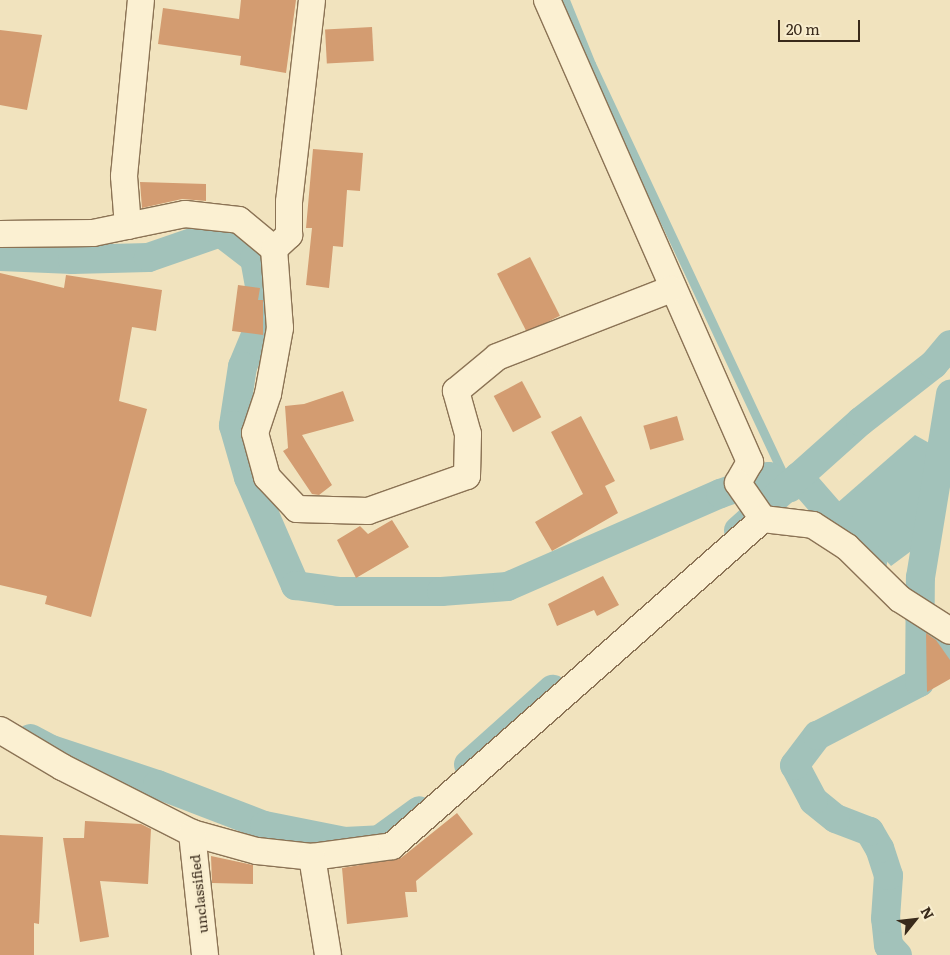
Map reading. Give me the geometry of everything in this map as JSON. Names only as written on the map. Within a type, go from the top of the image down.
[{"type":"street","points":[[128,226],[124,176],[140,0]]},
{"type":"street","points":[[274,249],[289,235],[289,202],[312,0]]},
{"type":"street","points":[[547,0],[671,288],[750,462],[738,482],[763,520]]},
{"type":"street","points":[[0,234],[92,233],[185,214],[239,220],[274,249],[280,328],[268,394],[255,433],[267,477],[297,509],[368,510],[467,476],[468,434],[456,391],[496,357],[671,288]]},
{"type":"street","points":[[0,730],[62,767],[192,833],[257,851],[312,858],[392,846],[763,520],[813,525],[847,547],[900,599],[928,614],[950,631]]},
{"type":"street","name":"unclassified","points":[[192,833],[205,955]]},
{"type":"street","points":[[312,858],[328,955]]},
{"type":"water","points":[[915,435],[931,444],[918,546],[891,566],[836,504]]},
{"type":"building","points":[[241,0],[296,0],[286,73],[240,65],[241,56],[158,44],[163,8],[239,19]]},
{"type":"building","points":[[372,27],[374,61],[327,63],[325,29]]},
{"type":"building","points":[[0,30],[42,35],[27,110],[0,105]]},
{"type":"building","points":[[313,149],[363,153],[360,191],[347,190],[343,247],[333,246],[329,288],[306,285],[312,228],[306,228]]},
{"type":"building","points":[[140,182],[206,184],[206,201],[182,199],[142,208]]},
{"type":"building","points":[[530,257],[560,316],[527,333],[497,274]]},
{"type":"building","points":[[0,273],[64,288],[66,275],[162,290],[156,331],[132,327],[119,401],[147,409],[91,617],[45,604],[47,596],[0,585]]},
{"type":"building","points":[[238,285],[260,288],[258,300],[263,300],[263,335],[232,331]]},
{"type":"building","points":[[522,381],[541,417],[513,432],[494,396]]},
{"type":"building","points":[[343,391],[354,421],[302,435],[332,485],[319,495],[312,494],[283,451],[288,448],[285,406],[304,404]]},
{"type":"building","points":[[581,416],[615,481],[605,486],[618,513],[552,551],[535,522],[583,494],[551,432]]},
{"type":"building","points":[[677,416],[684,440],[650,450],[643,426]]},
{"type":"building","points":[[392,520],[409,547],[356,578],[337,540],[360,526],[368,534]]},
{"type":"building","points":[[603,576],[619,605],[597,616],[594,610],[557,626],[548,604]]},
{"type":"building","points":[[926,633],[936,640],[950,660],[950,679],[927,692]]},
{"type":"building","points":[[457,813],[473,834],[416,881],[417,892],[405,892],[408,917],[347,924],[342,868],[401,858]]},
{"type":"building","points":[[85,821],[141,824],[151,829],[148,884],[100,881],[109,937],[80,942],[63,838],[84,838]]},
{"type":"building","points":[[0,835],[43,837],[39,924],[34,923],[34,955],[0,955]]},
{"type":"building","points":[[211,856],[253,865],[253,884],[212,883]]},
{"type":"waterway","points":[[565,0],[591,64],[789,487]]},
{"type":"waterway","points":[[0,256],[72,259],[148,257],[220,232],[254,258],[264,313],[242,366],[233,425],[248,477],[295,585],[338,591],[441,591],[507,586],[720,493],[768,476],[789,487]]},
{"type":"waterway","points":[[738,530],[860,421],[933,364],[950,344]]},
{"type":"waterway","points":[[897,955],[888,945],[885,918],[888,875],[879,848],[869,831],[835,818],[813,800],[794,765],[817,735],[919,682],[920,577],[950,393]]},
{"type":"waterway","points":[[798,476],[872,561]]},
{"type":"waterway","points":[[918,613],[950,651]]},
{"type":"waterway","points":[[468,764],[552,689]]},
{"type":"waterway","points":[[30,738],[51,749],[157,784],[264,825],[344,841],[379,839],[419,810]]}]
